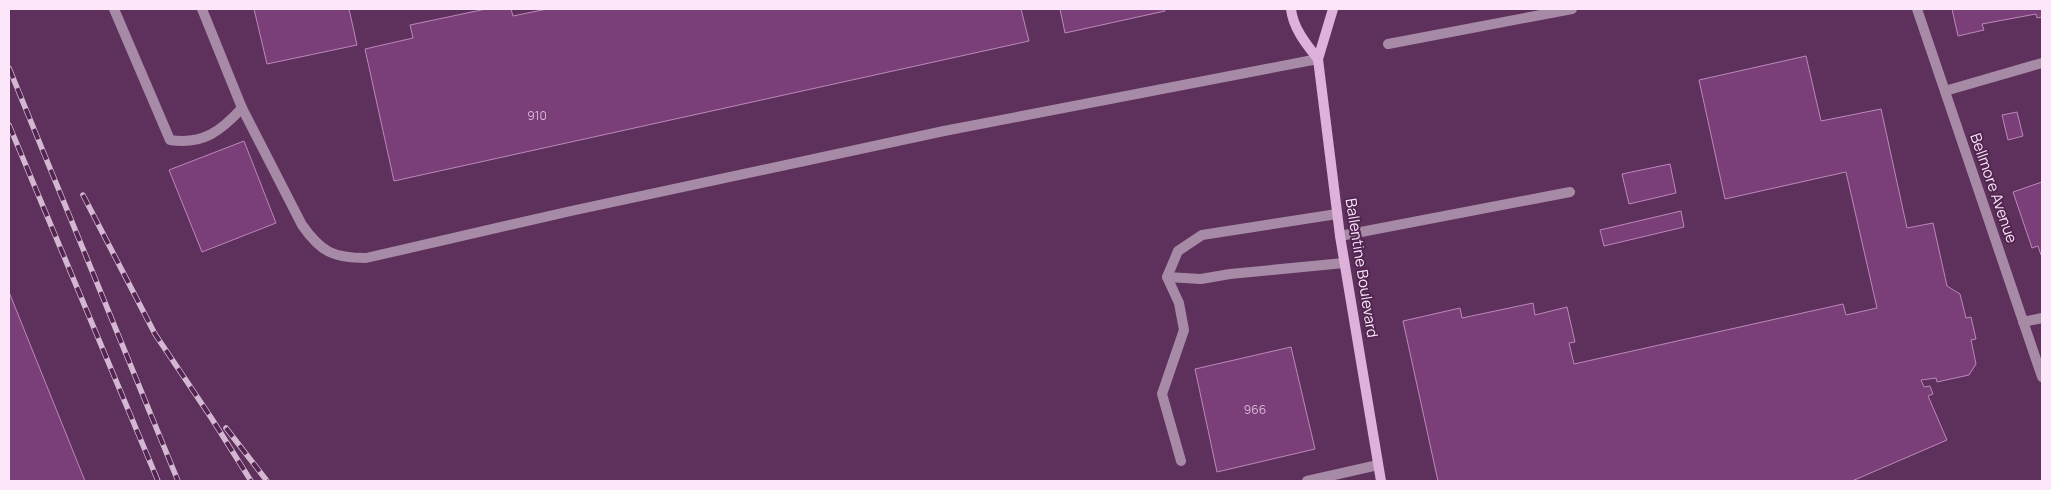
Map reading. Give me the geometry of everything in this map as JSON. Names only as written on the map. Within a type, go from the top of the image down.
[{"type":"main road","points":[[1291,9],[1302,39],[1318,59]]},
{"type":"main road","name":"Ballentine Boulevard","points":[[1333,9],[1318,59],[1344,263],[1381,481]]},
{"type":"street","points":[[114,9],[170,140],[185,143],[203,139],[226,125],[242,108]]},
{"type":"street","points":[[202,9],[242,108],[302,225],[313,241],[326,251],[346,258],[366,258],[581,209],[944,131],[1318,59]]},
{"type":"street","points":[[1388,44],[1572,9]]},
{"type":"street","name":"Bellmore Avenue","points":[[1917,9],[2042,377]]},
{"type":"street","points":[[1945,90],[2042,63]]},
{"type":"street","points":[[1340,236],[1570,192]]},
{"type":"street","points":[[1181,461],[1162,394],[1184,330],[1179,303],[1167,277],[1178,251],[1202,235],[1337,214]]},
{"type":"street","points":[[1167,277],[1201,279],[1230,274],[1344,263]]},
{"type":"street","points":[[2023,322],[2042,318]]},
{"type":"street","points":[[1307,481],[1378,465]]},
{"type":"building","points":[[254,9],[349,9],[357,45],[267,64]]},
{"type":"building","points":[[486,9],[511,9],[513,16],[547,9],[1021,9],[1029,41],[394,181],[365,49],[413,38],[410,25]]},
{"type":"building","points":[[1060,9],[1164,9],[1165,11],[1065,33]]},
{"type":"building","points":[[1952,9],[2042,9],[2042,17],[2037,18],[2036,14],[1982,24],[1984,30],[1958,36]]},
{"type":"building","points":[[1806,56],[1821,121],[1881,109],[1907,228],[1933,223],[1947,286],[1960,294],[1966,318],[1971,317],[1976,339],[1971,340],[1976,364],[1969,375],[1937,382],[1936,378],[1921,380],[1924,387],[1930,386],[1933,394],[1928,396],[1947,440],[1852,481],[1438,481],[1403,321],[1460,308],[1462,318],[1533,303],[1535,315],[1567,307],[1575,342],[1569,343],[1574,364],[1843,304],[1846,315],[1877,308],[1846,172],[1725,199],[1699,80]]},
{"type":"building","points":[[2017,112],[2023,136],[2008,140],[2002,115]]},
{"type":"building","points":[[244,141],[276,223],[202,252],[169,170]]},
{"type":"building","points":[[1670,164],[1676,193],[1629,204],[1622,174]]},
{"type":"building","points":[[2042,182],[2041,255],[2038,246],[2032,248],[2013,192]]},
{"type":"building","points":[[1681,211],[1684,227],[1604,246],[1600,230]]},
{"type":"building","points":[[9,292],[85,481],[9,481]]},
{"type":"building","points":[[1291,347],[1315,449],[1217,472],[1195,369]]},
{"type":"railway","points":[[9,68],[178,481]]},
{"type":"railway","points":[[9,125],[158,481]]},
{"type":"railway","points":[[83,195],[155,334],[251,481]]},
{"type":"railway","points":[[226,428],[267,481]]}]
